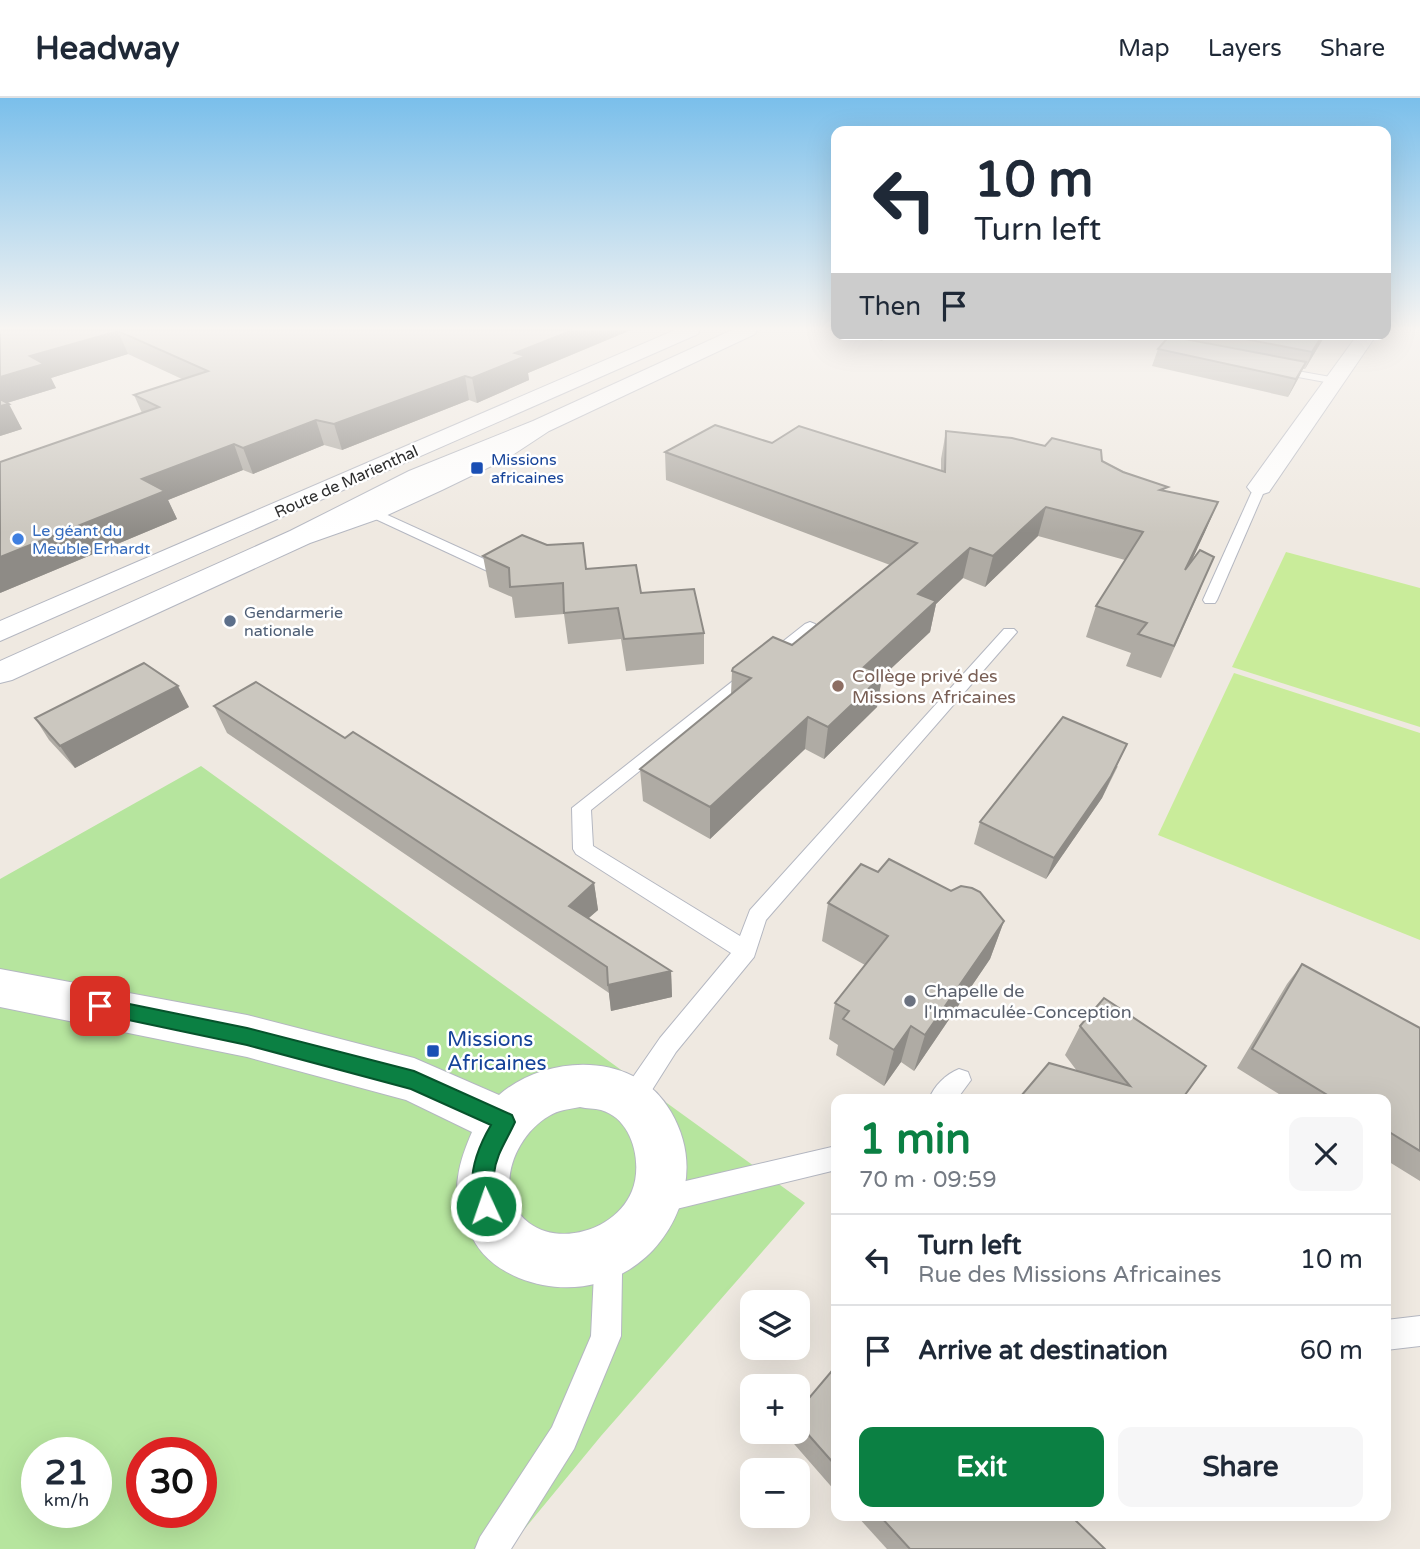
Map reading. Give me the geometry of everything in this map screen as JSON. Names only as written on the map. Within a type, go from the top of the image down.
[{"type":"street","name":"Route de Marienthal","points":[[0,632],[536,398]]},
{"type":"street","name":"Route de Marienthal","points":[[0,673],[365,508],[500,453],[541,426],[602,398]]},
{"type":"street","points":[[1259,487],[1324,398]]},
{"type":"street","points":[[0,988],[247,1036],[414,1080],[505,1122]]},
{"type":"street","points":[[580,1086],[607,1089],[631,1101],[650,1120],[661,1144],[663,1172],[656,1201],[639,1228],[614,1248],[582,1260],[550,1262],[521,1251],[498,1232],[486,1206],[482,1176],[489,1147],[505,1122],[536,1098],[552,1090],[580,1086]]},
{"type":"lane","points":[[1210,600],[1259,487]]},
{"type":"lane","points":[[365,508],[501,572]]},
{"type":"lane","points":[[746,951],[583,849],[581,808],[810,627]]},
{"type":"lane","points":[[631,1101],[668,1045],[746,951],[757,916],[1009,632]]},
{"type":"lane","points":[[946,1094],[959,1080]]},
{"type":"lane","points":[[656,1201],[831,1159]]},
{"type":"lane","points":[[492,1549],[563,1438],[606,1336],[608,1273],[614,1248]]},
{"type":"lane","points":[[1391,1334],[1420,1331]]},
{"type":"green space","points":[[1286,552],[1420,588],[1420,727],[1232,667]]},
{"type":"green space","points":[[1234,673],[1420,733],[1420,940],[1158,835]]},
{"type":"green space","points":[[201,766],[805,1203],[601,1436],[508,1549],[0,1549],[0,879]]},
{"type":"building","points":[[140,398],[406,398],[334,424],[316,420],[243,448],[234,444],[142,479],[165,491],[0,557],[0,462],[159,407]]},
{"type":"building","points":[[0,399],[9,404],[0,406]]},
{"type":"building","points":[[715,425],[772,443],[799,426],[945,472],[946,431],[1012,438],[1045,446],[1052,438],[1101,450],[1102,461],[1123,472],[1168,487],[1160,490],[1218,502],[1185,570],[1200,550],[1214,557],[1174,646],[1138,634],[1147,623],[1096,606],[1143,532],[1046,507],[993,556],[970,548],[918,594],[936,601],[864,667],[883,675],[828,727],[808,717],[710,807],[640,769],[751,678],[732,671],[733,668],[773,637],[792,645],[917,543],[665,452]]},
{"type":"building","points":[[522,535],[547,545],[583,543],[586,569],[636,565],[641,593],[694,589],[704,633],[624,639],[618,608],[564,613],[563,583],[510,587],[509,568],[483,556]]},
{"type":"building","points":[[144,663],[178,686],[60,746],[35,718]]},
{"type":"building","points":[[256,682],[345,738],[353,732],[594,883],[569,906],[671,971],[608,985],[607,967],[214,706]]},
{"type":"building","points":[[1063,717],[1127,744],[1111,776],[1054,858],[980,822]]},
{"type":"building","points":[[889,859],[951,891],[961,886],[980,892],[1004,921],[925,1035],[911,1026],[894,1050],[843,1019],[849,1011],[835,1003],[888,936],[828,903],[861,864],[878,872]]},
{"type":"building","points":[[1302,964],[1420,1028],[1420,1151],[1391,1133],[1391,1094],[1326,1094],[1252,1049]]},
{"type":"building","points":[[1104,998],[1206,1066],[1186,1094],[1023,1094],[1049,1063],[1130,1086],[1080,1026]]},
{"type":"building","points":[[831,1372],[831,1460],[810,1437],[810,1397]]},
{"type":"building","points":[[885,1521],[1076,1521],[1105,1549],[910,1549]]},
{"type":"place","name":"Missions africaines","points":[[477,468]]},
{"type":"place","name":"Le géant du Meuble Erhardt","points":[[18,539]]},
{"type":"place","name":"Gendarmerie nationale","points":[[230,621]]},
{"type":"place","name":"Collège privé des Missions Africaines","points":[[838,686]]},
{"type":"place","name":"Chapelle de l'Immaculée-Conception","points":[[910,1001]]},
{"type":"place","name":"Missions Africaines","points":[[433,1051]]},
{"type":"route","points":[[100,1006],[247,1036],[414,1080],[505,1122],[489,1147],[482,1176],[486,1206]]}]
